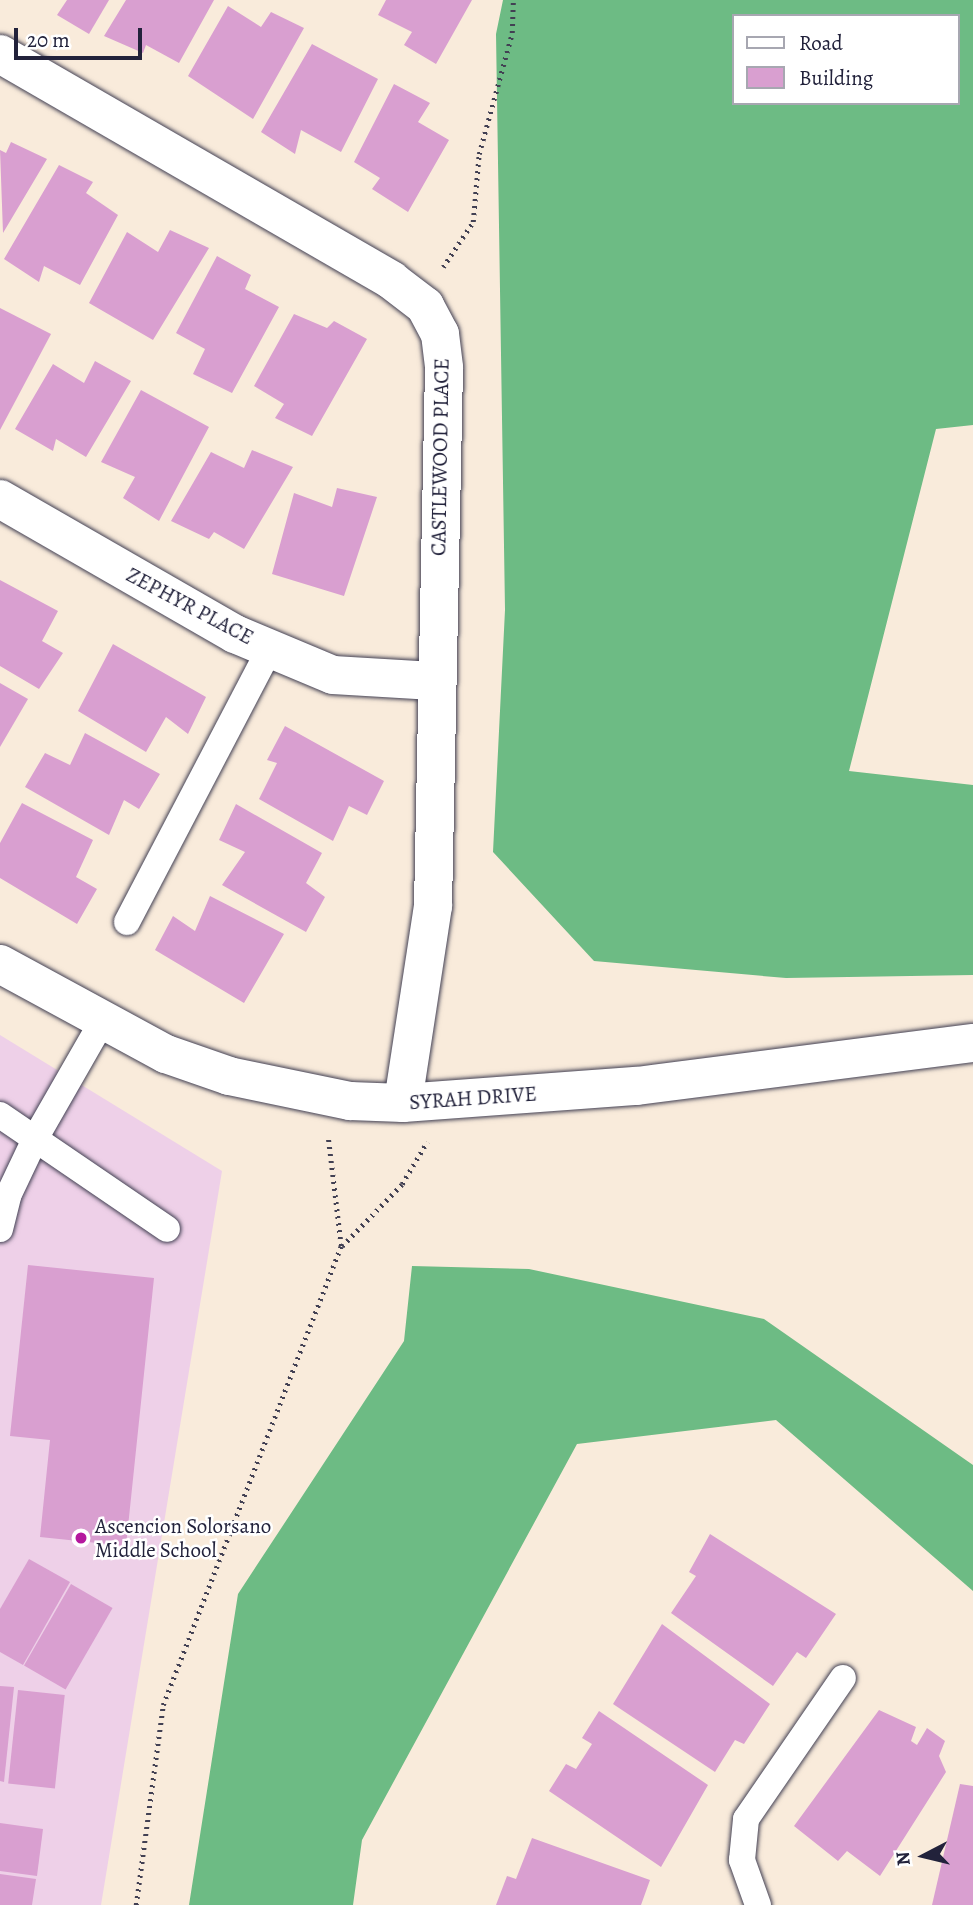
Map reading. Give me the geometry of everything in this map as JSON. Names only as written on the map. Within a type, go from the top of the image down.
[{"type":"street","name":"CASTLEWOOD PLACE","points":[[0,54],[412,297],[425,306],[440,334],[444,368],[434,681],[433,906],[403,1103]]},
{"type":"street","name":"ZEPHYR PLACE","points":[[0,499],[235,634],[333,675],[434,681]]},
{"type":"street","name":"SYRAH DRIVE","points":[[0,964],[166,1054],[216,1072],[320,1095],[403,1103],[637,1086],[973,1043]]},
{"type":"lane","points":[[127,922],[270,648]]},
{"type":"lane","points":[[0,1229],[8,1196],[36,1138],[103,1020]]},
{"type":"lane","points":[[0,1115],[167,1229]]},
{"type":"lane","points":[[758,1905],[742,1860],[746,1819],[843,1678]]},
{"type":"path","points":[[412,297],[454,255],[473,222],[479,154],[512,33],[513,0]]},
{"type":"path","points":[[320,1095],[337,1186],[341,1246]]},
{"type":"path","points":[[136,1905],[163,1705],[341,1246],[402,1184],[453,1100]]},
{"type":"shaded area","name":"Ascencion Solorsano Middle School","points":[[0,1035],[222,1171],[101,1905],[0,1905]]},
{"type":"green space","points":[[503,0],[973,0],[973,425],[936,429],[849,771],[973,785],[973,975],[786,978],[594,961],[493,852],[505,610],[496,34]]},
{"type":"green space","points":[[412,1266],[529,1269],[764,1319],[973,1465],[973,1591],[776,1420],[577,1444],[362,1840],[353,1905],[189,1905],[238,1594],[404,1341]]},
{"type":"building","points":[[67,0],[109,0],[89,34],[57,15]]},
{"type":"building","points":[[126,0],[214,0],[179,63],[146,45],[143,53],[104,36]]},
{"type":"building","points":[[386,0],[472,0],[436,64],[404,45],[412,32],[378,15]]},
{"type":"building","points":[[228,6],[261,27],[271,12],[304,28],[253,119],[188,76]]},
{"type":"building","points":[[312,44],[378,79],[341,152],[301,130],[295,154],[261,132]]},
{"type":"building","points":[[394,84],[430,103],[418,122],[449,140],[408,212],[372,189],[380,178],[354,162]]},
{"type":"building","points":[[11,142],[47,159],[3,233],[0,150],[6,153]]},
{"type":"building","points":[[59,165],[93,182],[86,193],[118,215],[80,285],[44,266],[39,282],[4,259]]},
{"type":"building","points":[[170,230],[209,248],[153,340],[89,303],[127,232],[158,252]]},
{"type":"building","points":[[217,256],[251,275],[245,289],[279,307],[232,393],[193,374],[205,349],[176,333]]},
{"type":"building","points":[[0,308],[51,334],[0,430]]},
{"type":"building","points":[[294,314],[327,328],[334,321],[367,339],[312,436],[275,418],[284,404],[254,386]]},
{"type":"building","points":[[95,361],[131,381],[86,457],[56,439],[53,451],[15,429],[53,364],[84,383]]},
{"type":"building","points":[[141,390],[209,427],[159,521],[123,498],[135,477],[101,462]]},
{"type":"building","points":[[252,450],[293,467],[244,549],[214,532],[209,539],[171,521],[211,452],[244,468]]},
{"type":"building","points":[[337,488],[377,497],[344,596],[272,574],[294,493],[332,507]]},
{"type":"building","points":[[0,580],[58,611],[42,641],[63,653],[39,689],[0,666]]},
{"type":"building","points":[[113,644],[206,697],[188,734],[166,717],[146,752],[78,711]]},
{"type":"building","points":[[0,683],[28,699],[0,747]]},
{"type":"building","points":[[285,726],[384,781],[367,815],[349,806],[333,841],[259,799],[277,763],[267,760]]},
{"type":"building","points":[[85,733],[160,774],[139,809],[124,800],[109,835],[25,787],[45,753],[70,765]]},
{"type":"building","points":[[22,803],[93,840],[76,877],[97,889],[77,924],[0,878],[0,843]]},
{"type":"building","points":[[236,804],[322,853],[306,883],[325,897],[306,932],[222,885],[245,852],[219,840]]},
{"type":"building","points":[[210,896],[284,934],[244,1003],[155,950],[173,916],[195,931]]},
{"type":"building","points":[[28,1265],[154,1278],[126,1546],[40,1537],[50,1440],[10,1436]]},
{"type":"building","points":[[710,1534],[836,1614],[806,1658],[797,1652],[773,1686],[671,1613],[696,1576],[689,1572]]},
{"type":"building","points":[[29,1559],[70,1582],[23,1665],[0,1652],[0,1609]]},
{"type":"building","points":[[71,1584],[113,1608],[66,1689],[24,1665]]},
{"type":"building","points":[[662,1624],[770,1704],[744,1744],[735,1740],[715,1772],[613,1704]]},
{"type":"building","points":[[0,1686],[14,1687],[4,1782],[0,1781]]},
{"type":"building","points":[[18,1690],[65,1695],[55,1788],[8,1783]]},
{"type":"building","points":[[879,1710],[916,1727],[911,1741],[917,1745],[927,1728],[945,1741],[939,1756],[946,1772],[880,1876],[847,1851],[838,1861],[794,1826]]},
{"type":"building","points":[[599,1711],[708,1785],[661,1867],[549,1791],[566,1764],[576,1769],[592,1744],[582,1738]]},
{"type":"building","points":[[960,1784],[973,1786],[973,1905],[932,1905]]},
{"type":"building","points":[[0,1823],[43,1829],[37,1876],[0,1871]]},
{"type":"building","points":[[532,1838],[650,1880],[641,1905],[496,1905],[507,1876],[516,1879]]},
{"type":"building","points":[[0,1874],[36,1879],[32,1905],[0,1905]]},
{"type":"place","name":"Ascencion Solorsano Middle School","points":[[81,1538]]}]
